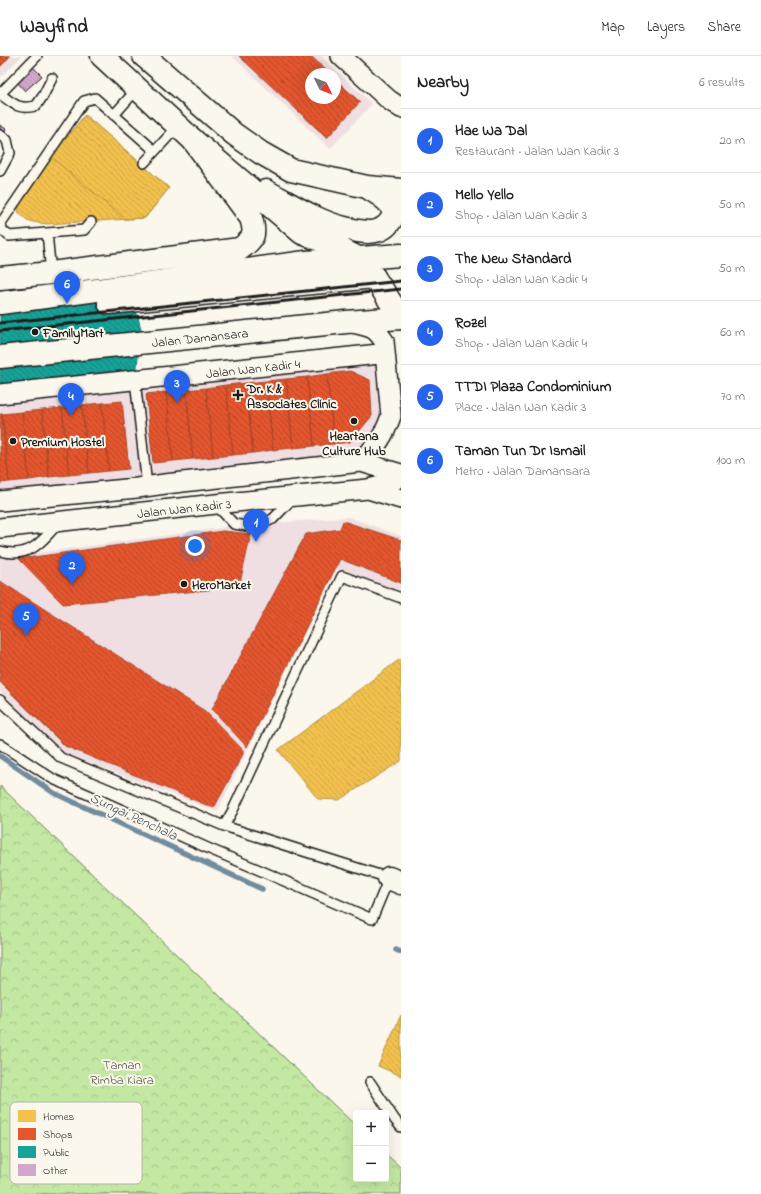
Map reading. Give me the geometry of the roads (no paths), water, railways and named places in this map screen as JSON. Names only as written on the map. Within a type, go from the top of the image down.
[{"type":"main road","name":"Jalan Damansara","points":[[0,357],[346,322],[401,318],[374,277],[358,258],[331,244],[302,233],[185,134],[102,56]]},
{"type":"main road","points":[[144,56],[234,134],[261,153],[291,170],[367,187],[401,190]]},
{"type":"main road","points":[[0,278],[216,253],[240,249],[250,242],[254,230],[251,218],[185,134]]},
{"type":"main road","points":[[226,169],[315,217],[342,228],[362,232],[376,232],[386,227],[393,218],[393,211],[389,204],[381,196],[367,187]]},
{"type":"main road","points":[[216,253],[306,262]]},
{"type":"main road","points":[[0,304],[306,262],[401,255]]},
{"type":"main road","points":[[0,304],[108,303],[374,277]]},
{"type":"street","points":[[341,56],[397,99]]},
{"type":"street","points":[[346,322],[370,327],[378,332],[384,341],[391,416],[388,427],[379,442],[361,462]]},
{"type":"street","name":"Jalan Wan Kadir 4","points":[[0,394],[378,354],[385,357]]},
{"type":"street","name":"Jalan Wan Kadir 3","points":[[0,501],[361,462],[401,474],[396,480],[390,483],[368,489],[0,528]]},
{"type":"street","name":"Jalan Wan Kadir 3","points":[[368,489],[401,499]]},
{"type":"lane","points":[[37,56],[0,94],[18,107],[27,108],[36,106],[52,78]]},
{"type":"lane","points":[[114,115],[137,89]]},
{"type":"lane","points":[[91,222],[84,230],[46,234],[10,236],[1,231],[1,223],[84,101],[95,98],[155,152]]},
{"type":"lane","points":[[144,163],[155,152],[185,134]]},
{"type":"lane","points":[[0,135],[8,140],[10,153],[0,171]]},
{"type":"lane","points":[[46,234],[51,273]]},
{"type":"lane","points":[[135,380],[147,486]]},
{"type":"lane","points":[[216,504],[234,524],[252,526],[273,520],[294,496]]},
{"type":"lane","points":[[0,551],[7,553],[28,552],[42,542],[60,521]]},
{"type":"lane","points":[[224,826],[233,810],[342,576],[401,598]]},
{"type":"lane","points":[[0,700],[61,758],[224,826],[395,880],[372,919],[53,779],[0,744]]},
{"type":"lane","points":[[370,1082],[401,1127]]},
{"type":"waterway","name":"Sungai Penchala","points":[[0,756],[54,793],[262,889]]},
{"type":"waterway","name":"Sungai Penchala","points":[[396,950],[401,952]]},
{"type":"railway","points":[[0,323],[401,281]]},
{"type":"railway","points":[[0,331],[401,289]]},
{"type":"place","name":"Taman Tun Dr Ismail","points":[[67,304]]},
{"type":"place","name":"FamilyMart","points":[[35,332]]},
{"type":"place","name":"Dr. K & Associates Clinic","points":[[238,395]]},
{"type":"place","name":"The New Standard","points":[[177,403]]},
{"type":"place","name":"Rozel","points":[[71,416]]},
{"type":"place","name":"Heartana Culture Hub","points":[[354,421]]},
{"type":"place","name":"Premium Hostel","points":[[13,441]]},
{"type":"place","name":"Hae Wa Dal","points":[[256,542]]},
{"type":"place","name":"HeroMarket","points":[[184,584]]},
{"type":"place","name":"Mello Yello","points":[[72,585]]},
{"type":"place","name":"TTDI Plaza Condominium","points":[[26,636]]},
{"type":"park label","name":"Taman Rimba Kiara","points":[[122,1072]]}]
